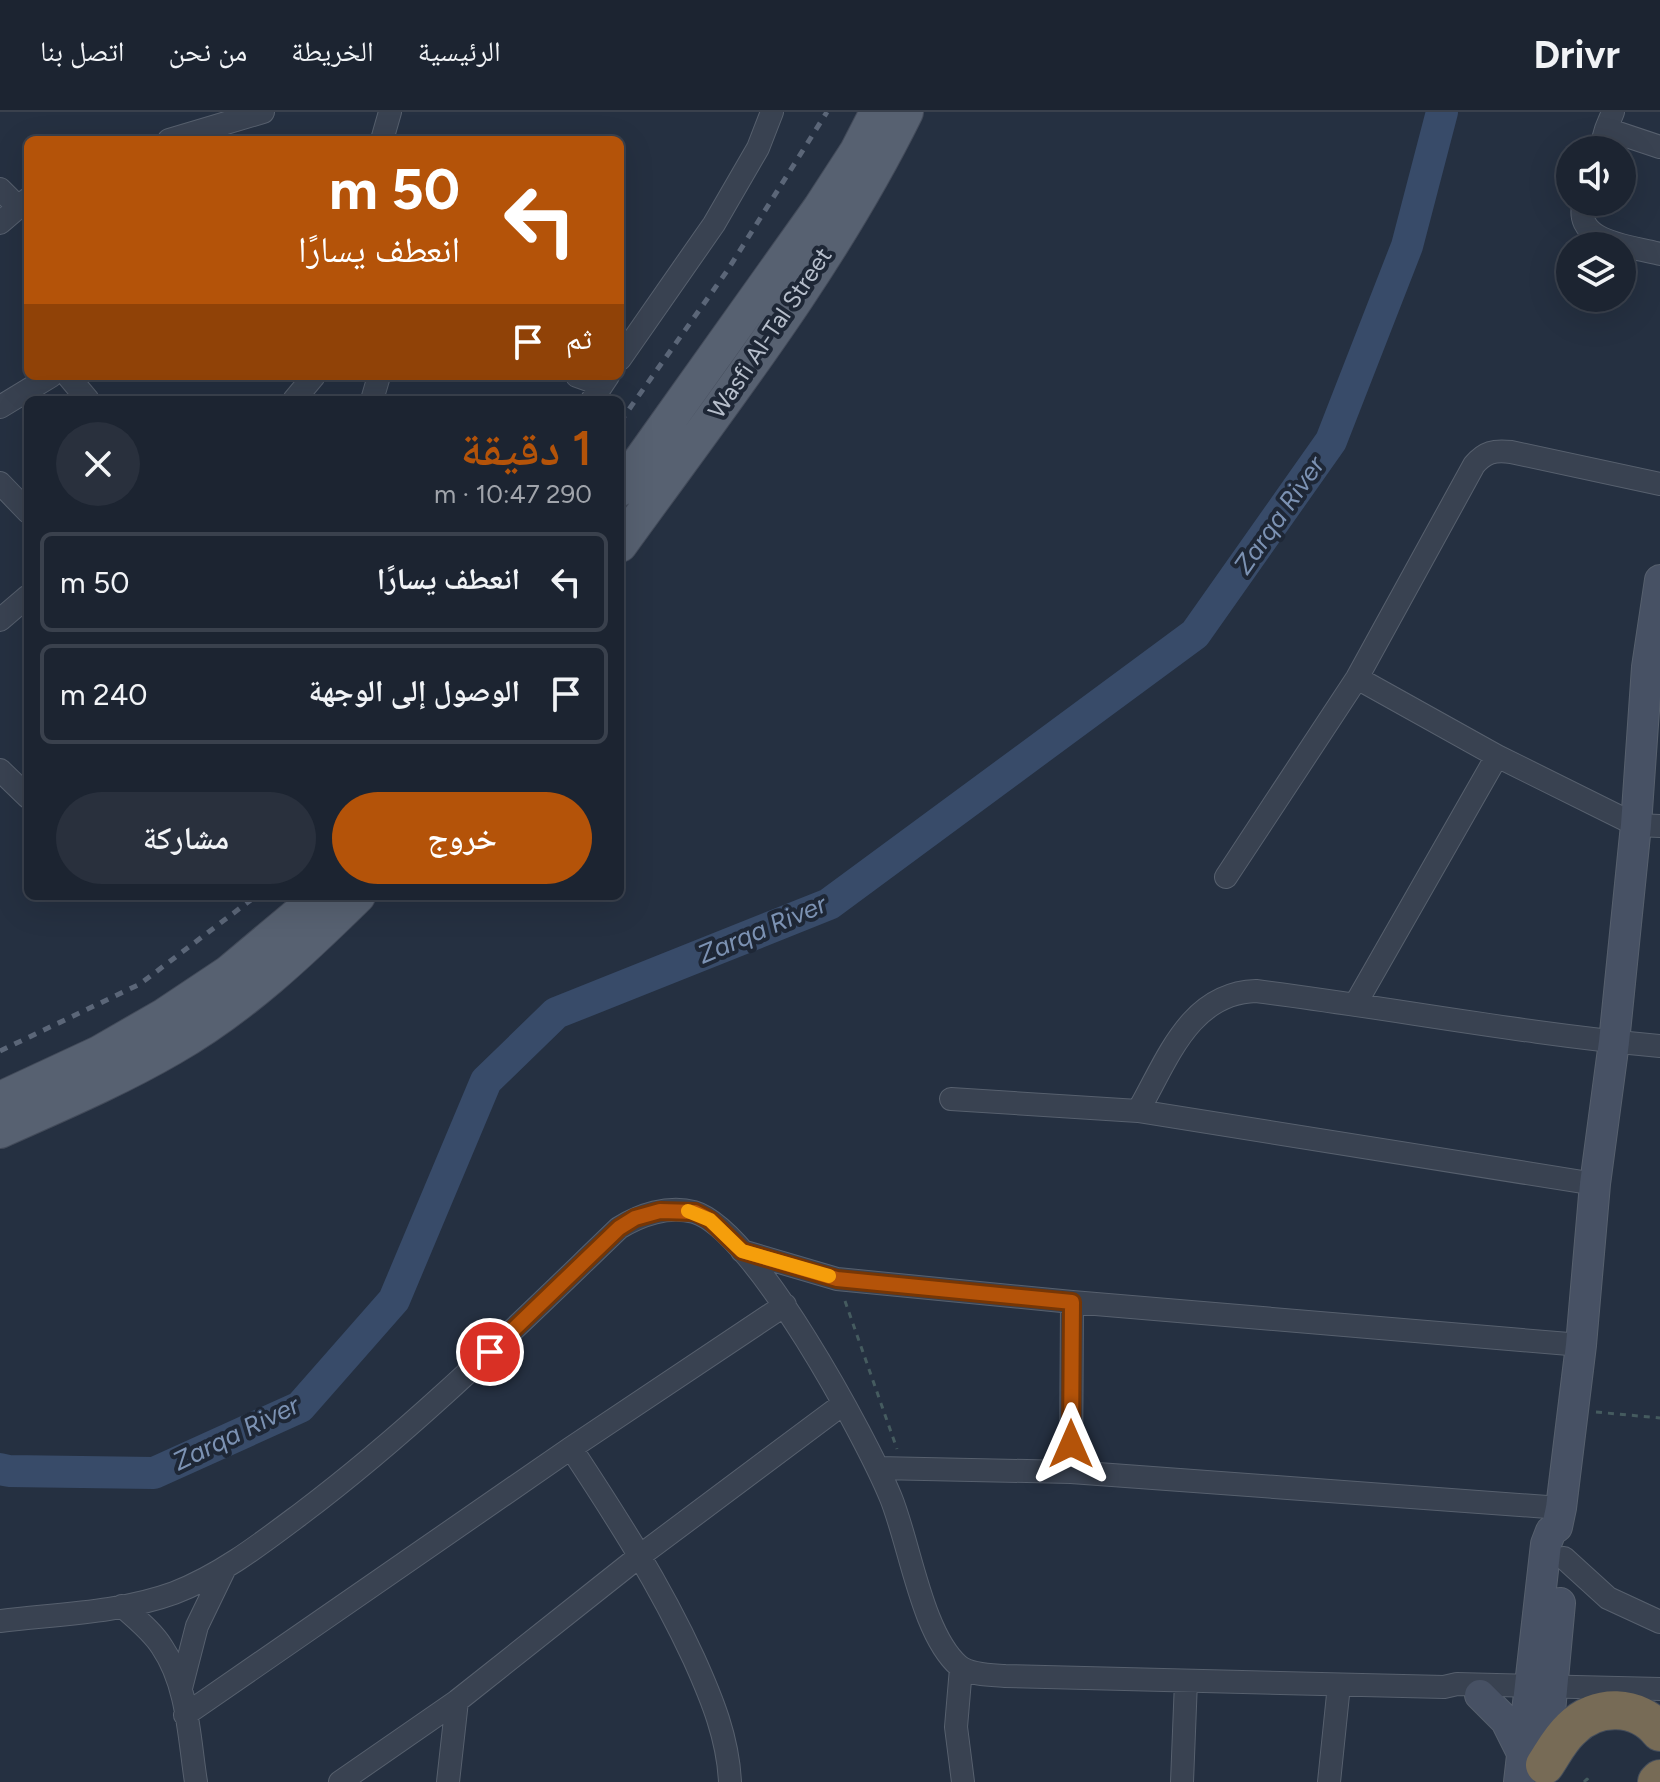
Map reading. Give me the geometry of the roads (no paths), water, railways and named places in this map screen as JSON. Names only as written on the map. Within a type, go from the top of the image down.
[{"type":"highway","points":[[1532,1771],[1573,1726],[1587,1717],[1603,1711],[1651,1711]]},
{"type":"main road","name":"Wasfi Al-Tal Street","points":[[624,483],[820,208],[857,151],[877,112]]},
{"type":"main road","name":"Wasfi Al-Tal Street","points":[[624,539],[789,311],[874,176],[906,112]]},
{"type":"main road","points":[[0,1099],[99,1053],[165,1015],[228,973],[315,900]]},
{"type":"main road","points":[[0,1131],[75,1098],[174,1047],[260,987],[354,900]]},
{"type":"street","points":[[209,135],[263,112]]},
{"type":"street","points":[[383,136],[390,112]]},
{"type":"street","points":[[624,353],[714,224],[758,148],[772,112]]},
{"type":"street","points":[[1606,130],[1660,147]]},
{"type":"street","points":[[0,189],[23,203],[0,223]]},
{"type":"street","points":[[1581,216],[1583,226],[1592,235],[1660,254]]},
{"type":"street","points":[[0,407],[44,380]]},
{"type":"street","points":[[71,380],[85,396]]},
{"type":"street","points":[[297,396],[311,380]]},
{"type":"street","points":[[1226,877],[1357,678],[1481,457],[1498,451],[1511,452],[1660,484]]},
{"type":"street","points":[[0,483],[24,508]]},
{"type":"street","points":[[1532,1771],[1541,1692],[1564,1558],[1559,1518],[1581,1345],[1595,1184],[1648,826],[1660,580]]},
{"type":"street","points":[[0,620],[24,599]]},
{"type":"street","points":[[1357,678],[1497,756],[1648,826]]},
{"type":"street","points":[[1356,1003],[1497,756]]},
{"type":"street","points":[[0,770],[24,793]]},
{"type":"street","points":[[1138,1111],[1184,1029],[1195,1016],[1211,1003],[1241,991],[1356,1003],[1614,1042],[1660,1046]]},
{"type":"street","points":[[951,1099],[1138,1111],[1595,1184]]},
{"type":"street","points":[[0,1621],[149,1601],[177,1592],[225,1568],[325,1495],[396,1437],[619,1228],[635,1218],[660,1211],[695,1212],[710,1220],[742,1251],[785,1305],[843,1404],[878,1468],[901,1524],[934,1629],[944,1648],[961,1668],[1005,1676],[1444,1687],[1457,1684],[1541,1692],[1651,1711]]},
{"type":"street","points":[[742,1251],[837,1279],[1581,1345]]},
{"type":"street","points":[[1071,1472],[1072,1302]]},
{"type":"street","points":[[185,1715],[571,1448],[785,1305]]},
{"type":"street","points":[[340,1782],[457,1701],[641,1555],[843,1404]]},
{"type":"street","points":[[571,1448],[641,1555],[683,1634],[711,1696],[724,1738],[730,1782]]},
{"type":"street","points":[[878,1468],[1071,1472],[1559,1518]]},
{"type":"street","points":[[1541,1692],[1546,1544],[1559,1518]]},
{"type":"street","points":[[1564,1558],[1608,1598],[1660,1622]]},
{"type":"street","points":[[181,1689],[197,1626],[225,1568]]},
{"type":"street","points":[[122,1606],[162,1646],[181,1689],[196,1782]]},
{"type":"street","points":[[961,1668],[956,1727],[963,1782]]},
{"type":"street","points":[[1182,1782],[1186,1681]]},
{"type":"street","points":[[1329,1782],[1339,1685]]},
{"type":"street","points":[[1444,1687],[1456,1693],[1480,1695],[1541,1692],[1651,1711]]},
{"type":"street","points":[[1480,1695],[1506,1721],[1532,1771]]},
{"type":"street","points":[[448,1782],[457,1701]]},
{"type":"waterway","name":"Zarqa River","points":[[0,1469],[154,1473],[300,1407],[394,1300],[486,1081],[556,1013],[829,904],[1195,634],[1331,441],[1407,246],[1442,112]]},
{"type":"railway","points":[[624,416],[727,271],[827,112]]},
{"type":"railway","points":[[0,1051],[140,984],[251,900]]}]
